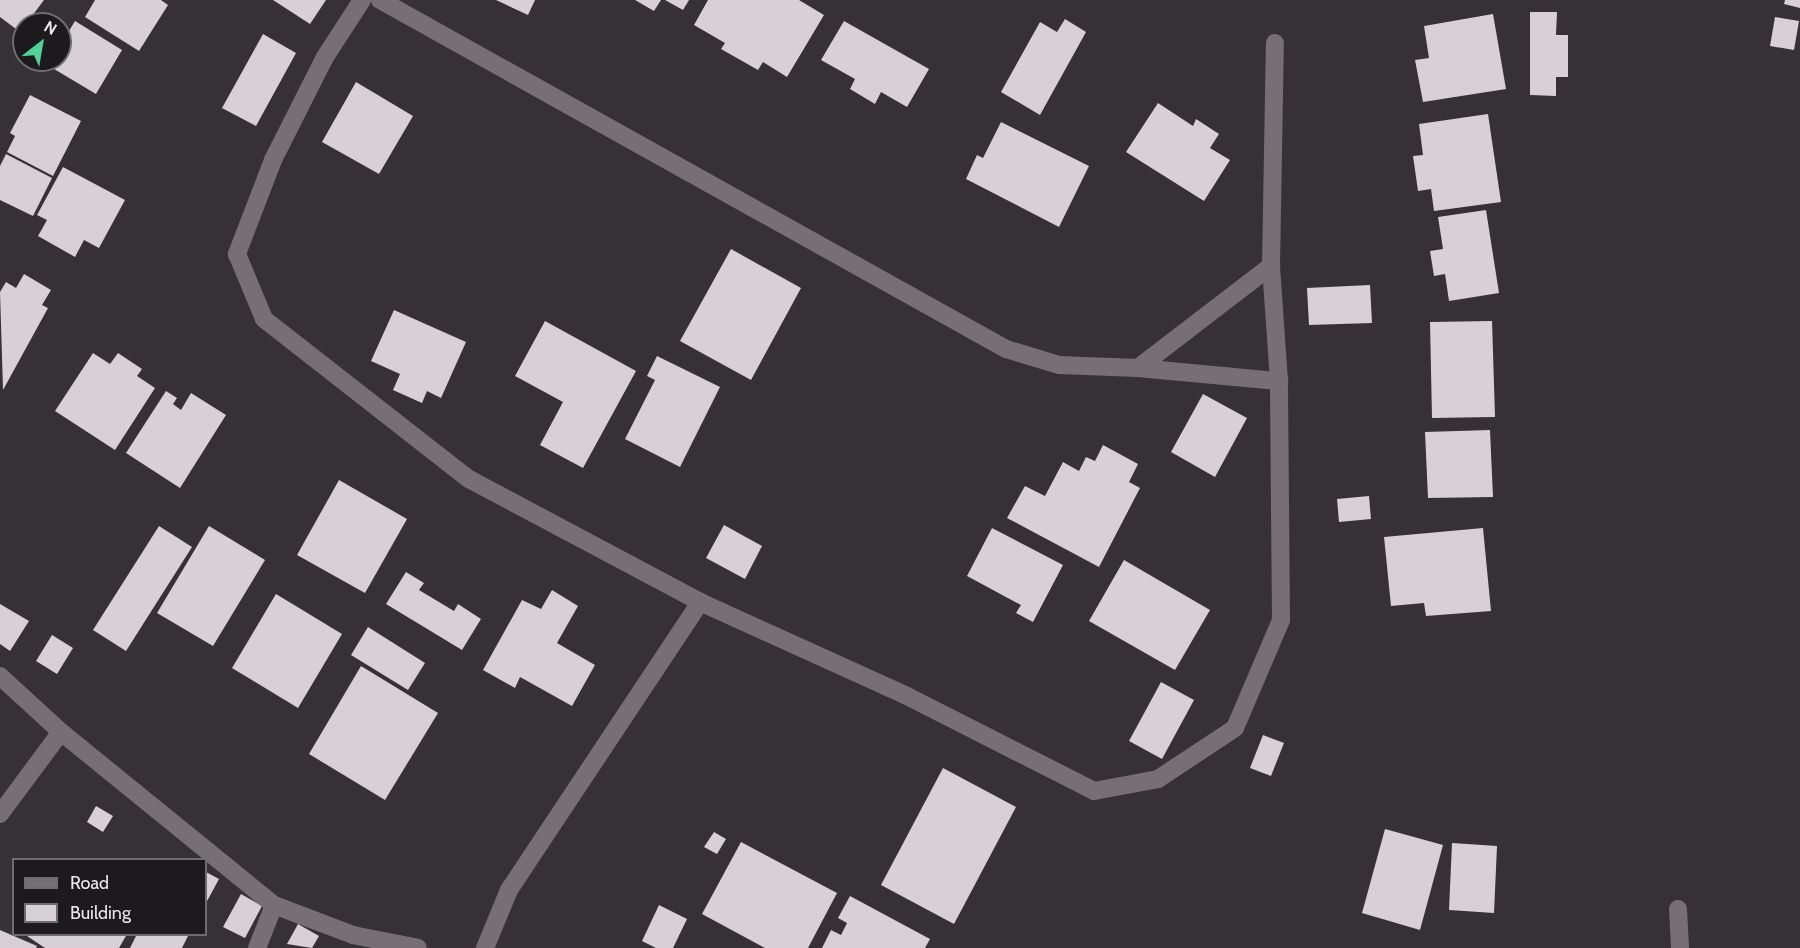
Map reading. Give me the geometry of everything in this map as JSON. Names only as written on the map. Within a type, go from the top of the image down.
[{"type":"street","points":[[362,0],[325,57],[273,160],[237,254],[264,319],[469,478],[700,602],[907,696],[1094,791],[1158,779],[1235,728],[1281,620],[1279,381],[1271,266],[1275,44]]},
{"type":"street","points":[[380,0],[1006,349],[1059,365],[1138,368],[1279,381]]},
{"type":"street","points":[[1138,368],[1271,266]]},
{"type":"street","points":[[484,948],[509,890],[700,602]]},
{"type":"street","points":[[0,676],[61,732],[274,904],[353,935],[418,948]]},
{"type":"street","points":[[0,814],[61,732]]},
{"type":"street","points":[[257,948],[274,904]]},
{"type":"street","points":[[1678,909],[1680,948]]},
{"type":"building","points":[[0,0],[44,0],[35,12],[12,12],[12,26],[0,17]]},
{"type":"building","points":[[95,0],[161,0],[168,5],[139,51],[85,17]]},
{"type":"building","points":[[273,0],[326,0],[310,24]]},
{"type":"building","points":[[496,0],[535,0],[528,15]]},
{"type":"building","points":[[635,0],[661,0],[654,11]]},
{"type":"building","points":[[665,0],[689,0],[683,10]]},
{"type":"building","points":[[708,0],[799,0],[824,15],[787,77],[763,62],[758,70],[721,49],[725,43],[694,25]]},
{"type":"building","points":[[1785,0],[1800,0],[1800,8],[1784,4]]},
{"type":"building","points":[[1530,12],[1557,12],[1556,35],[1568,35],[1568,77],[1556,77],[1556,96],[1530,95]]},
{"type":"building","points":[[1493,14],[1506,89],[1423,102],[1415,60],[1429,58],[1424,26]]},
{"type":"building","points":[[1775,17],[1799,21],[1794,50],[1770,46]]},
{"type":"building","points":[[1065,19],[1086,32],[1040,115],[1001,92],[1040,22],[1057,32]]},
{"type":"building","points":[[75,21],[122,50],[96,94],[59,72],[72,72],[72,26]]},
{"type":"building","points":[[844,21],[929,69],[907,107],[881,92],[875,104],[850,89],[855,79],[821,60]]},
{"type":"building","points":[[263,34],[296,53],[256,126],[222,108]]},
{"type":"building","points":[[356,82],[413,116],[379,174],[322,142]]},
{"type":"building","points":[[30,95],[81,121],[53,176],[7,152],[15,136],[10,133]]},
{"type":"building","points":[[1158,103],[1193,126],[1196,119],[1219,134],[1210,148],[1230,160],[1204,201],[1126,152]]},
{"type":"building","points":[[1488,114],[1501,202],[1434,211],[1431,189],[1418,191],[1413,156],[1423,155],[1419,124]]},
{"type":"building","points":[[1001,122],[1089,166],[1059,227],[966,179],[977,155],[983,158]]},
{"type":"building","points":[[6,154],[52,178],[33,216],[0,200],[0,166]]},
{"type":"building","points":[[63,167],[125,200],[99,248],[84,240],[75,257],[38,236],[47,220],[37,215]]},
{"type":"building","points":[[1486,210],[1499,293],[1449,301],[1445,274],[1434,276],[1430,251],[1443,249],[1438,217]]},
{"type":"building","points":[[731,249],[801,288],[751,380],[680,341]]},
{"type":"building","points":[[24,274],[51,290],[42,305],[48,308],[3,390],[0,292],[6,282],[16,288]]},
{"type":"building","points":[[1370,285],[1372,323],[1309,325],[1307,288]]},
{"type":"building","points":[[394,310],[466,342],[441,398],[427,391],[422,403],[393,390],[400,374],[371,361]]},
{"type":"building","points":[[545,321],[636,371],[583,468],[540,445],[563,402],[515,376]]},
{"type":"building","points":[[1492,321],[1495,417],[1432,418],[1430,322]]},
{"type":"building","points":[[93,353],[110,364],[118,353],[142,369],[137,376],[155,388],[115,450],[55,411]]},
{"type":"building","points":[[657,356],[720,387],[680,467],[625,439],[655,380],[647,376]]},
{"type":"building","points":[[166,391],[177,398],[173,404],[181,410],[191,393],[226,415],[180,488],[126,453]]},
{"type":"building","points":[[1203,394],[1247,418],[1215,477],[1171,452]]},
{"type":"building","points":[[1490,430],[1493,497],[1428,498],[1425,432]]},
{"type":"building","points":[[1103,445],[1138,464],[1129,482],[1140,488],[1099,567],[1007,518],[1025,486],[1045,496],[1063,462],[1079,471],[1086,457],[1095,461]]},
{"type":"building","points":[[339,480],[407,519],[365,593],[297,555]]},
{"type":"building","points":[[1369,496],[1371,519],[1339,522],[1337,499]]},
{"type":"building","points":[[724,525],[762,546],[745,579],[706,558]]},
{"type":"building","points":[[159,526],[192,547],[126,651],[93,630]]},
{"type":"building","points":[[209,526],[265,560],[213,646],[157,613]]},
{"type":"building","points":[[992,528],[1063,565],[1033,622],[1016,613],[1021,605],[967,576]]},
{"type":"building","points":[[1483,528],[1491,611],[1426,616],[1424,603],[1391,606],[1384,537]]},
{"type":"building","points":[[1124,560],[1210,610],[1175,670],[1089,621]]},
{"type":"building","points":[[406,572],[424,583],[419,590],[454,611],[458,604],[481,619],[462,650],[386,604]]},
{"type":"building","points":[[552,590],[578,606],[557,643],[595,665],[572,706],[520,677],[515,688],[483,670],[522,600],[541,609]]},
{"type":"building","points":[[276,594],[342,634],[298,708],[232,668]]},
{"type":"building","points":[[0,604],[29,621],[10,651],[0,644]]},
{"type":"building","points":[[368,627],[425,663],[408,690],[351,655]]},
{"type":"building","points":[[52,635],[73,648],[57,674],[36,661]]},
{"type":"building","points":[[361,666],[438,713],[385,800],[309,754]]},
{"type":"building","points":[[1161,682],[1194,700],[1162,759],[1129,741]]},
{"type":"building","points":[[1263,735],[1284,743],[1271,776],[1250,768]]},
{"type":"building","points":[[943,768],[1016,807],[954,924],[881,885]]},
{"type":"building","points":[[96,806],[113,816],[103,832],[87,822]]},
{"type":"building","points":[[1385,829],[1443,845],[1420,930],[1362,913]]},
{"type":"building","points":[[714,832],[726,839],[717,854],[704,847]]},
{"type":"building","points":[[741,842],[837,893],[808,948],[765,948],[702,914]]},
{"type":"building","points":[[1452,843],[1497,846],[1494,913],[1449,910]]},
{"type":"building","points":[[207,873],[219,879],[207,901]]},
{"type":"building","points":[[241,894],[262,906],[245,938],[223,927]]},
{"type":"building","points":[[850,896],[930,939],[925,948],[822,948],[831,930],[841,935],[847,923],[838,918]]},
{"type":"building","points":[[659,905],[687,919],[673,948],[656,948],[642,941]]},
{"type":"building","points":[[298,924],[319,936],[312,948],[287,944]]},
{"type":"building","points":[[0,930],[37,946],[36,948],[0,948]]},
{"type":"building","points":[[27,936],[126,936],[119,948],[45,948]]},
{"type":"building","points":[[136,936],[188,936],[182,948],[130,948]]}]
